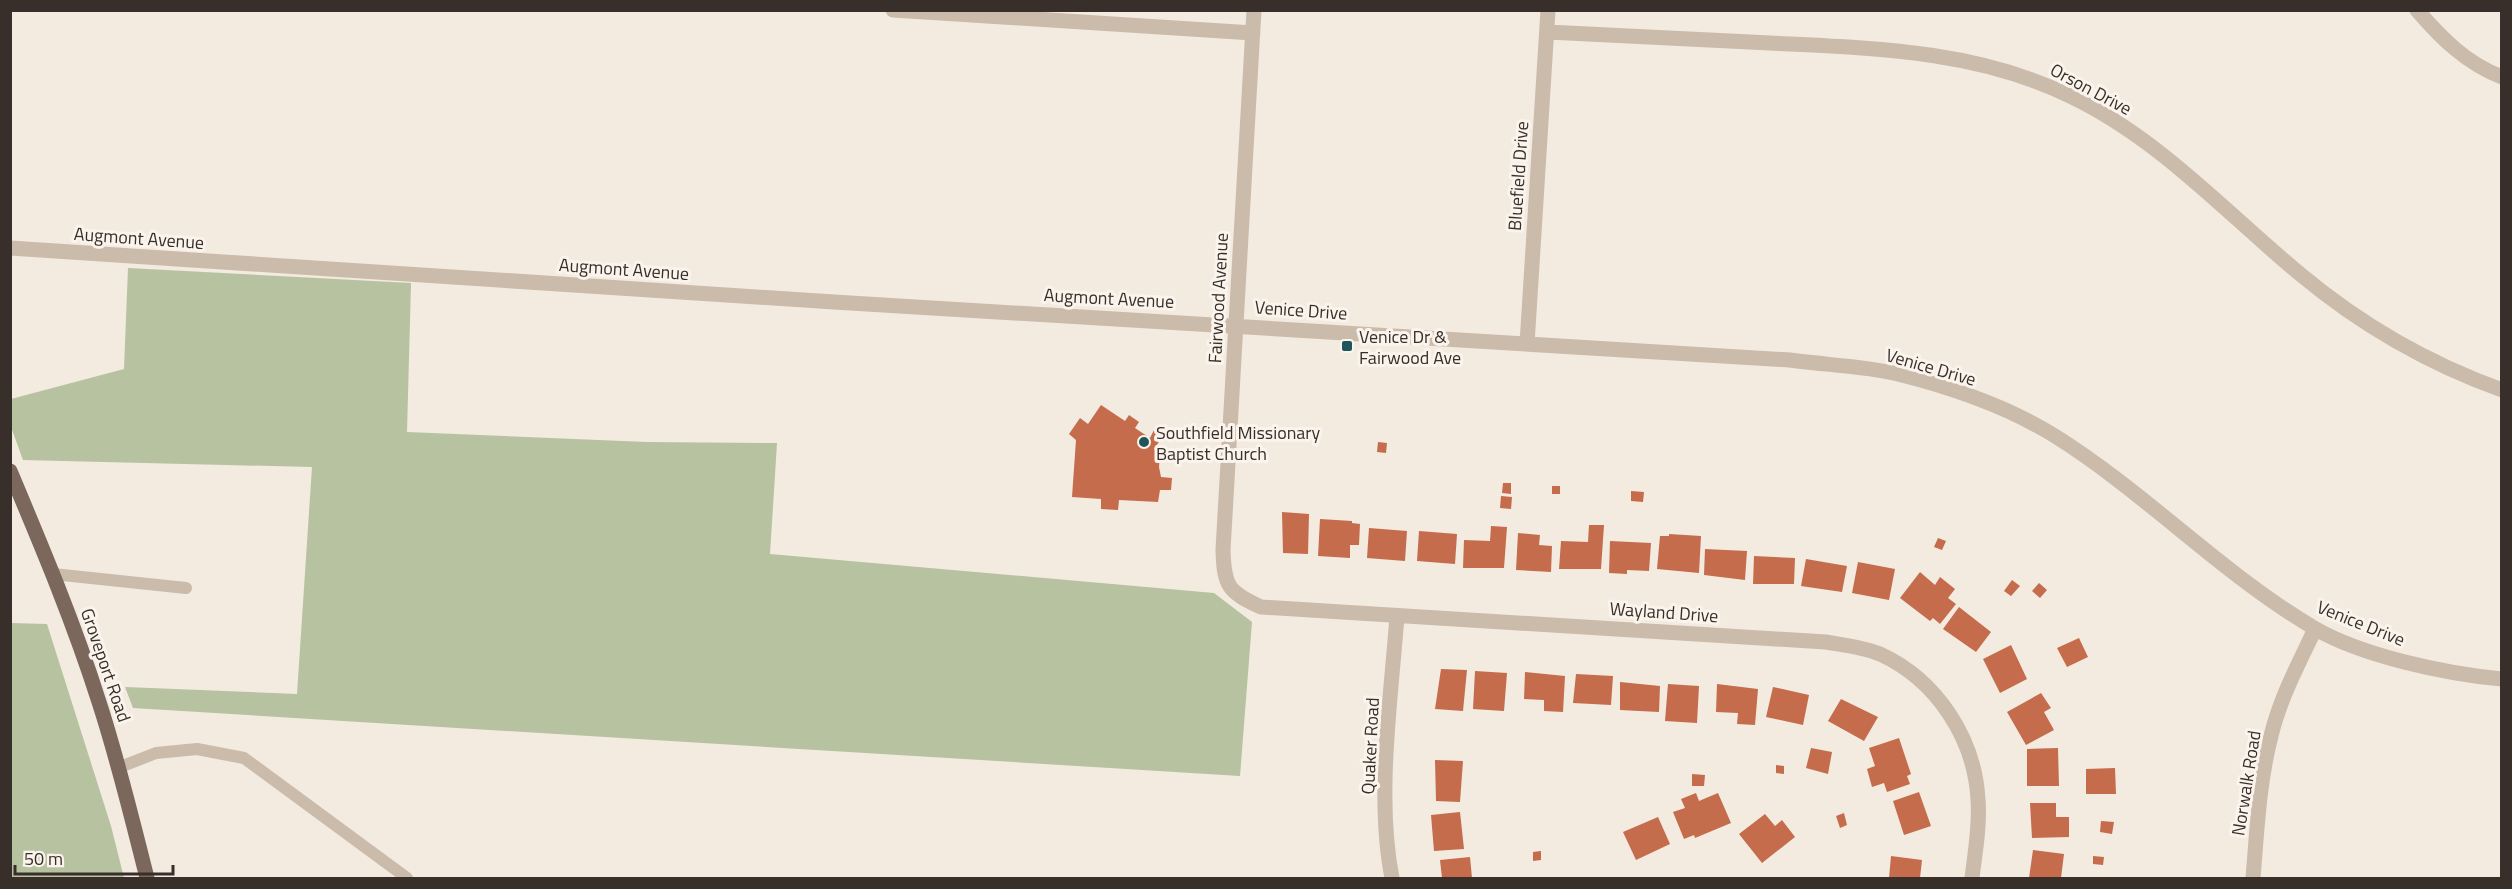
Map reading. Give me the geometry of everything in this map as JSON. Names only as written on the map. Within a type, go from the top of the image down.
[{"type":"main road","name":"Groveport Road","points":[[10,471],[53,574],[99,700],[120,767],[147,879]]},
{"type":"street","points":[[894,10],[1253,33]]},
{"type":"street","name":"Fairwood Avenue","points":[[1229,587],[1223,576],[1223,550],[1254,10]]},
{"type":"street","name":"Bluefield Drive","points":[[1527,344],[1548,10]]},
{"type":"street","points":[[2417,10],[2454,49],[2487,71],[2502,77]]},
{"type":"street","name":"Orson Drive","points":[[1547,32],[1890,48],[1960,59],[2029,79],[2071,96],[2171,160],[2300,274],[2343,308],[2396,343],[2455,373],[2502,390]]},
{"type":"street","name":"Augmont Avenue","points":[[10,248],[846,303],[1236,325]]},
{"type":"street","name":"Venice Drive","points":[[1236,325],[1790,360],[1897,374],[1951,390],[1998,408],[2053,435],[2108,473],[2234,574],[2315,629],[2361,647],[2424,667],[2502,679]]},
{"type":"street","name":"Wayland Drive","points":[[1229,587],[1238,597],[1261,607],[1826,642],[1878,653],[1923,684],[1944,706],[1957,726],[1975,770],[1978,802],[1972,879]]},
{"type":"street","name":"Quaker Road","points":[[1392,879],[1387,842],[1385,790],[1397,615]]},
{"type":"street","name":"Norwalk Road","points":[[2253,879],[2263,777],[2271,734],[2290,681],[2315,629]]},
{"type":"lane","points":[[53,574],[186,588]]},
{"type":"lane","points":[[120,767],[156,753],[197,749],[244,758],[407,879]]},
{"type":"green space","points":[[128,268],[411,283],[407,432],[646,442],[777,443],[770,554],[1214,593],[1252,622],[1240,776],[133,708],[125,687],[297,694],[312,467],[23,460],[11,427],[11,399],[124,369]]},
{"type":"green space","points":[[11,623],[47,624],[111,826],[124,878],[11,878]]},
{"type":"building","points":[[1101,405],[1125,421],[1129,415],[1139,422],[1135,428],[1150,438],[1154,430],[1163,436],[1154,449],[1160,454],[1161,477],[1172,478],[1171,490],[1160,490],[1158,502],[1119,500],[1118,510],[1101,509],[1101,499],[1072,497],[1076,440],[1069,434],[1080,418],[1088,424]]},
{"type":"building","points":[[1378,442],[1387,443],[1386,453],[1377,452]]},
{"type":"building","points":[[1503,483],[1511,483],[1511,494],[1502,493]]},
{"type":"building","points":[[1552,486],[1560,486],[1560,494],[1552,494]]},
{"type":"building","points":[[1631,491],[1644,492],[1643,502],[1631,501]]},
{"type":"building","points":[[1501,496],[1512,497],[1511,509],[1500,508]]},
{"type":"building","points":[[1282,512],[1309,514],[1308,554],[1283,553]]},
{"type":"building","points":[[1320,519],[1352,521],[1352,523],[1360,524],[1359,545],[1350,545],[1350,558],[1318,556]]},
{"type":"building","points":[[1589,525],[1604,525],[1601,569],[1559,569],[1561,541],[1588,542]]},
{"type":"building","points":[[1491,526],[1507,527],[1504,568],[1463,568],[1464,540],[1490,541]]},
{"type":"building","points":[[1369,528],[1407,531],[1405,561],[1367,558]]},
{"type":"building","points":[[1419,531],[1457,534],[1455,564],[1417,561]]},
{"type":"building","points":[[1518,533],[1540,535],[1539,545],[1552,546],[1551,572],[1516,570]]},
{"type":"building","points":[[1669,534],[1701,536],[1699,573],[1657,569],[1660,536],[1669,536]]},
{"type":"building","points":[[1938,538],[1946,541],[1942,550],[1934,547]]},
{"type":"building","points":[[1610,541],[1651,543],[1649,571],[1627,570],[1627,574],[1609,573]]},
{"type":"building","points":[[1705,549],[1747,551],[1745,580],[1704,575]]},
{"type":"building","points":[[1754,556],[1795,558],[1794,584],[1753,584]]},
{"type":"building","points":[[1806,559],[1847,566],[1842,592],[1801,586]]},
{"type":"building","points":[[1858,562],[1895,569],[1889,600],[1852,593]]},
{"type":"building","points":[[1920,572],[1935,585],[1940,577],[1955,589],[1948,598],[1956,604],[1940,624],[1933,618],[1930,621],[1900,598]]},
{"type":"building","points":[[2012,580],[2020,586],[2011,596],[2004,591]]},
{"type":"building","points":[[2039,583],[2047,590],[2040,598],[2032,591]]},
{"type":"building","points":[[1959,607],[1991,632],[1976,652],[1943,629]]},
{"type":"building","points":[[2079,638],[2088,657],[2067,667],[2057,648]]},
{"type":"building","points":[[2011,645],[2027,679],[2000,693],[1983,659]]},
{"type":"building","points":[[1441,669],[1467,670],[1463,711],[1435,709]]},
{"type":"building","points":[[1475,671],[1507,673],[1504,711],[1473,709]]},
{"type":"building","points":[[1525,672],[1565,676],[1563,712],[1544,711],[1544,700],[1524,699]]},
{"type":"building","points":[[1576,674],[1613,676],[1611,705],[1573,703]]},
{"type":"building","points":[[1620,682],[1660,686],[1659,712],[1620,710]]},
{"type":"building","points":[[1668,684],[1699,686],[1697,723],[1665,721]]},
{"type":"building","points":[[1717,684],[1758,689],[1755,725],[1737,724],[1738,713],[1716,712]]},
{"type":"building","points":[[1773,687],[1809,695],[1803,725],[1766,717]]},
{"type":"building","points":[[2041,693],[2051,708],[2044,712],[2054,730],[2026,745],[2007,712]]},
{"type":"building","points":[[1841,699],[1878,717],[1864,741],[1828,721]]},
{"type":"building","points":[[1899,738],[1911,774],[1907,776],[1910,784],[1887,792],[1884,783],[1872,787],[1867,769],[1875,766],[1869,748]]},
{"type":"building","points":[[1811,748],[1832,752],[1828,774],[1806,768]]},
{"type":"building","points":[[2058,748],[2059,786],[2027,786],[2027,749]]},
{"type":"building","points":[[1435,760],[1463,761],[1460,802],[1436,801]]},
{"type":"building","points":[[1776,765],[1784,766],[1784,774],[1776,773]]},
{"type":"building","points":[[2115,768],[2116,794],[2086,794],[2086,769]]},
{"type":"building","points":[[1692,774],[1705,775],[1704,786],[1692,786]]},
{"type":"building","points":[[1919,792],[1931,826],[1904,835],[1893,801]]},
{"type":"building","points":[[1696,793],[1699,801],[1718,793],[1731,823],[1695,838],[1694,835],[1684,839],[1673,812],[1685,808],[1681,799]]},
{"type":"building","points":[[2030,803],[2056,803],[2056,817],[2069,817],[2069,837],[2032,838]]},
{"type":"building","points":[[1460,812],[1464,849],[1434,851],[1431,815]]},
{"type":"building","points":[[1844,813],[1847,825],[1840,828],[1836,816]]},
{"type":"building","points":[[1765,814],[1775,826],[1782,820],[1795,837],[1762,863],[1739,834]]},
{"type":"building","points":[[1658,817],[1670,844],[1636,860],[1623,832]]},
{"type":"building","points":[[2101,821],[2114,822],[2112,834],[2100,832]]},
{"type":"building","points":[[2033,850],[2064,854],[2061,878],[2029,878]]},
{"type":"building","points":[[1541,851],[1541,860],[1533,861],[1533,852]]},
{"type":"building","points":[[1891,856],[1922,860],[1920,878],[1889,878]]},
{"type":"building","points":[[2093,856],[2104,857],[2103,865],[2093,864]]},
{"type":"building","points":[[1470,857],[1472,878],[1442,878],[1440,860]]},
{"type":"place","name":"Venice Dr & Fairwood Ave","points":[[1347,346]]},
{"type":"place","name":"Southfield Missionary Baptist Church","points":[[1144,442]]}]
